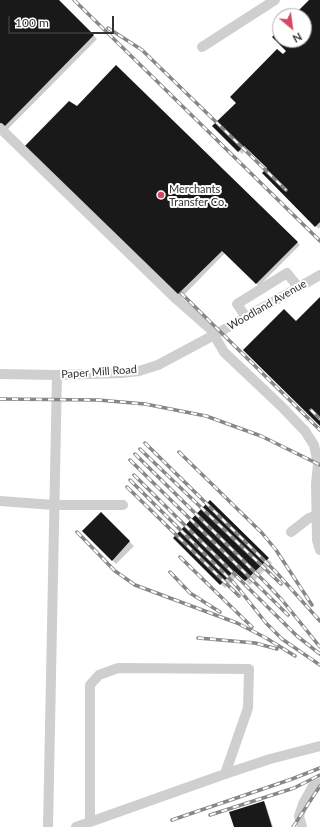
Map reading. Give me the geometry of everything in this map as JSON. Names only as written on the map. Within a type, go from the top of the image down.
[{"type":"street","points":[[202,47],[275,0]]},
{"type":"street","points":[[0,128],[215,335],[224,352],[281,406],[317,446],[318,464],[316,484],[318,540],[320,550]]},
{"type":"street","points":[[246,317],[237,304],[287,273],[298,287]]},
{"type":"street","name":"Woodland Avenue","points":[[215,335],[320,275]]},
{"type":"street","name":"Paper Mill Road","points":[[0,374],[57,375],[139,371],[158,365],[215,335]]},
{"type":"street","points":[[48,827],[57,375]]},
{"type":"street","points":[[0,502],[123,506]]},
{"type":"street","points":[[292,532],[309,518],[318,515]]},
{"type":"street","points":[[90,822],[90,685],[100,675],[118,668],[249,669],[248,708],[225,774]]},
{"type":"street","points":[[76,827],[270,759],[320,746]]},
{"type":"street","points":[[302,827],[299,816],[303,804],[313,786],[320,782]]},
{"type":"building","points":[[0,0],[59,0],[94,35],[3,128],[0,125]]},
{"type":"building","points":[[309,0],[320,0],[320,222],[315,227],[262,173],[267,168],[244,146],[238,152],[212,126],[236,103],[230,97],[277,49],[283,54],[286,51],[283,48],[312,48],[312,8],[301,8]]},
{"type":"building","name":"Merchants Transfer Co.","points":[[116,65],[298,242],[256,284],[222,251],[176,296],[23,148],[69,101],[77,106]]},
{"type":"building","points":[[320,297],[320,426],[243,350],[284,309],[296,321]]},
{"type":"building","points":[[210,500],[269,558],[245,581],[234,571],[220,585],[173,538]]},
{"type":"building","points":[[101,512],[130,541],[112,561],[82,531]]},
{"type":"building","points":[[264,801],[272,827],[234,827],[229,812]]},
{"type":"railway","points":[[74,0],[320,241]]},
{"type":"railway","points":[[108,28],[142,50],[286,190]]},
{"type":"railway","points":[[181,293],[320,430]]},
{"type":"railway","points":[[0,399],[98,400],[145,404],[206,416],[261,436],[320,465]]},
{"type":"railway","points":[[311,410],[320,419]]},
{"type":"railway","points":[[145,443],[276,572],[320,621]]},
{"type":"railway","points":[[140,449],[281,584]]},
{"type":"railway","points":[[179,452],[262,533],[276,550],[312,605]]},
{"type":"railway","points":[[135,454],[266,583],[282,600],[320,647]]},
{"type":"railway","points":[[130,460],[288,615]]},
{"type":"railway","points":[[134,475],[297,636],[320,654]]},
{"type":"railway","points":[[130,480],[235,584],[266,623],[282,639],[320,665]]},
{"type":"railway","points":[[127,487],[239,596]]},
{"type":"railway","points":[[77,532],[115,571],[135,585],[237,623],[266,638],[295,656]]},
{"type":"railway","points":[[180,557],[252,627]]},
{"type":"railway","points":[[170,572],[190,593],[220,612]]},
{"type":"railway","points":[[198,638],[255,643],[277,649]]},
{"type":"railway","points":[[172,820],[320,768]]},
{"type":"railway","points":[[210,815],[294,788],[320,775]]},
{"type":"railway","points":[[293,827],[320,786]]},
{"type":"place","name":"Merchants Transfer Co.","points":[[161,195]]}]
